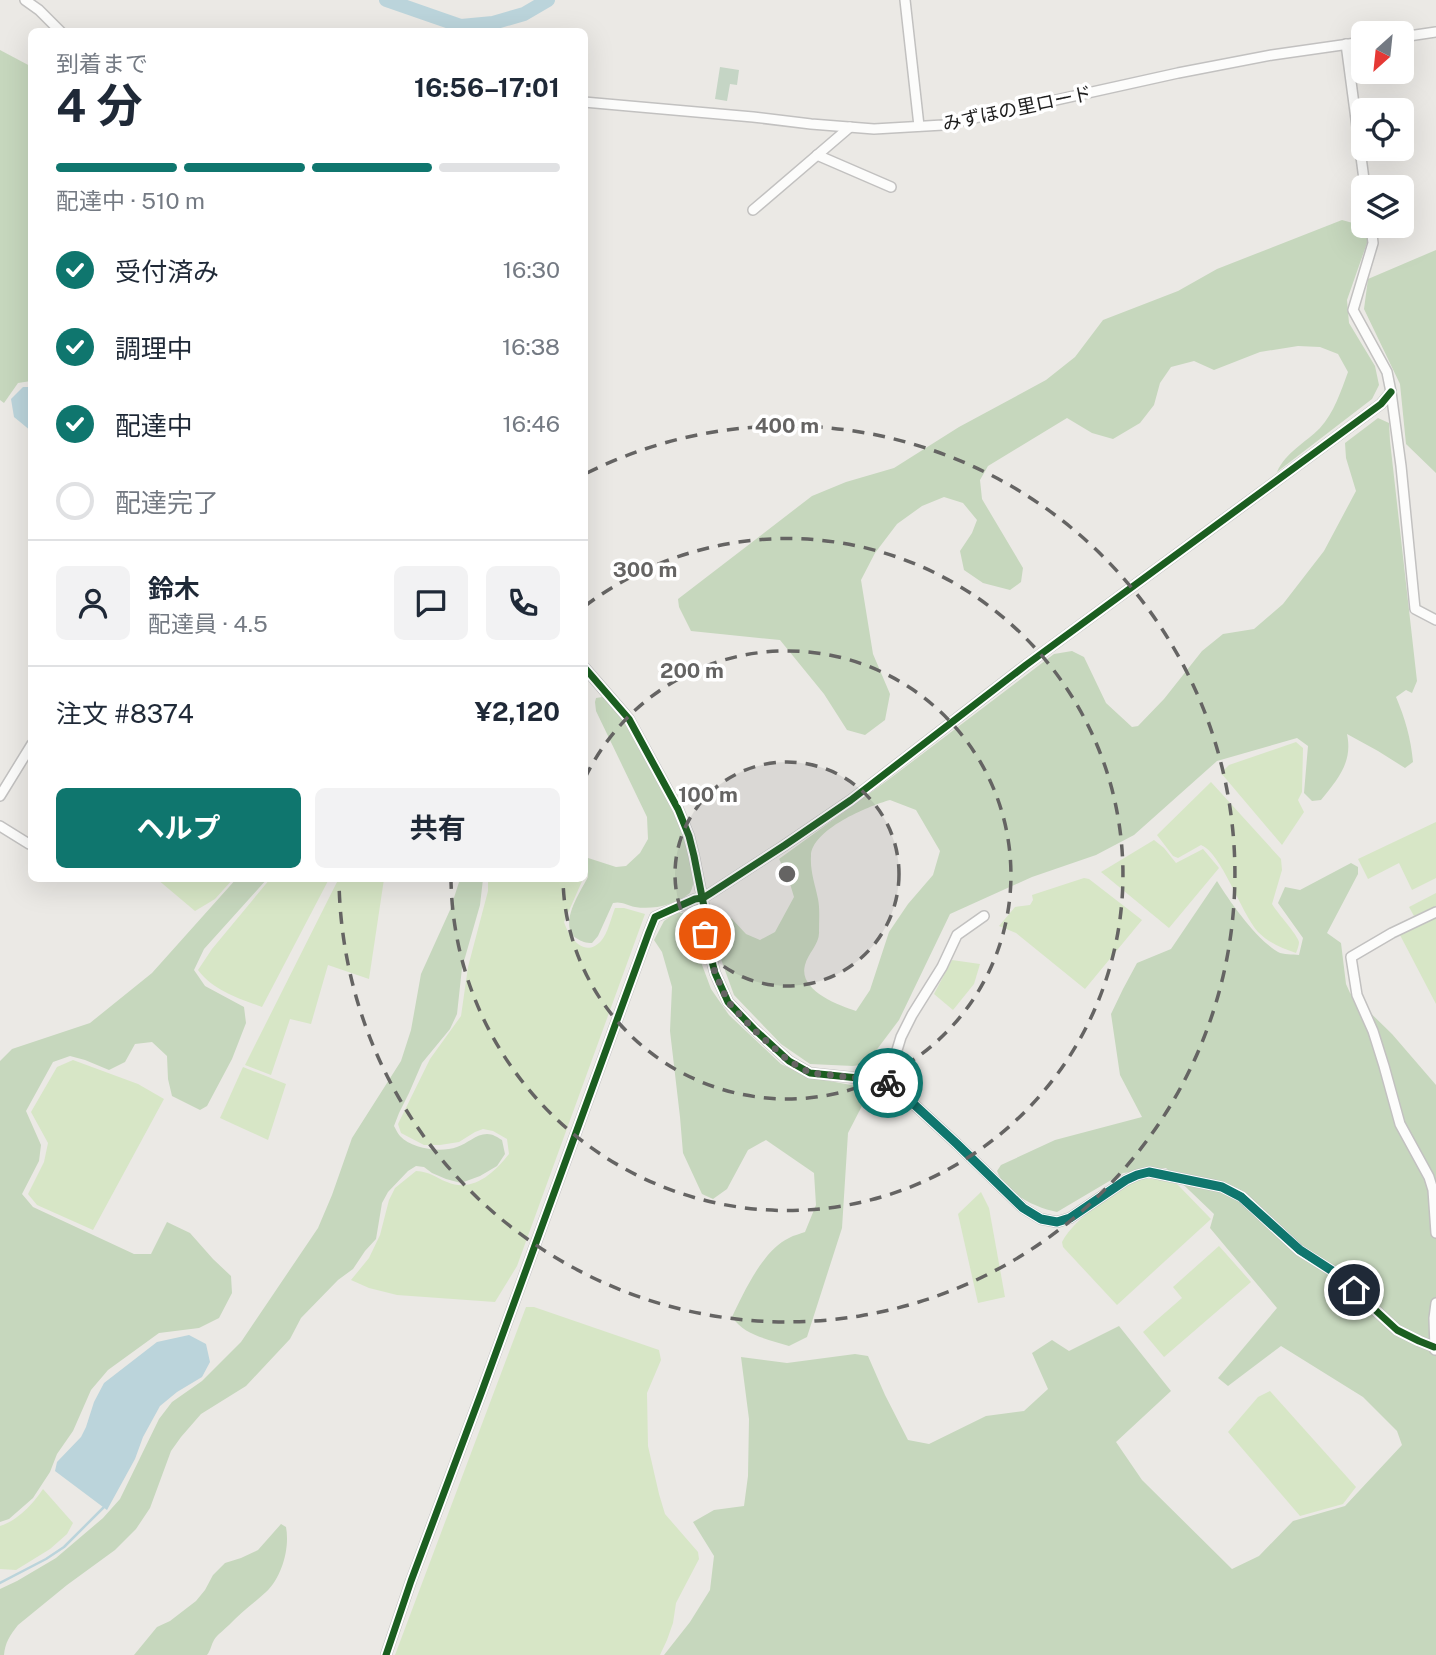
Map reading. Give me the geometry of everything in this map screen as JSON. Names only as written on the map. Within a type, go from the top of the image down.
[{"type":"street","points":[[26,0],[57,28]]},
{"type":"street","points":[[905,0],[919,126]]},
{"type":"street","points":[[1414,35],[1436,32]]},
{"type":"street","name":"みずほの里ロード","points":[[588,102],[874,129],[943,125],[1115,86],[1272,55],[1351,43]]},
{"type":"street","points":[[1346,44],[1363,175]]},
{"type":"street","points":[[753,210],[850,127]]},
{"type":"street","points":[[817,155],[891,187]]},
{"type":"street","points":[[1372,238],[1353,310],[1387,372],[1401,466],[1415,609],[1436,620]]},
{"type":"street","points":[[386,1655],[656,917],[703,898],[851,800],[1026,666],[1381,404],[1391,392]]},
{"type":"street","points":[[588,672],[629,719],[678,808],[689,836],[703,898],[705,934],[715,973],[728,1002],[789,1061],[810,1073],[892,1084],[1023,1208],[1041,1219],[1057,1222],[1070,1218],[1126,1180],[1149,1172],[1222,1187],[1241,1197],[1300,1250],[1334,1272],[1397,1330],[1435,1349],[1436,1303]]},
{"type":"street","points":[[0,796],[28,750]]},
{"type":"street","points":[[0,826],[28,843]]},
{"type":"street","points":[[1436,912],[1351,957],[1357,995],[1381,1054],[1400,1124],[1429,1177],[1433,1190],[1436,1233]]},
{"type":"street","points":[[887,1083],[901,1037],[942,967],[957,935],[984,916]]},
{"type":"green space","points":[[0,50],[28,65],[28,381],[18,383],[4,403],[0,400]]},
{"type":"green space","points":[[720,67],[739,70],[737,85],[730,84],[727,101],[715,99]]},
{"type":"green space","points":[[1342,220],[1351,223],[1351,238],[1367,238],[1347,300],[1349,323],[1375,366],[1379,385],[1372,399],[1277,472],[1291,453],[1320,428],[1333,409],[1348,372],[1338,354],[1320,347],[1298,346],[1260,352],[1214,370],[1194,361],[1171,367],[1160,383],[1154,405],[1140,423],[1113,439],[1092,433],[1067,418],[988,466],[980,480],[982,499],[1023,568],[1021,582],[1010,590],[983,583],[964,570],[960,551],[977,520],[963,503],[944,497],[922,506],[897,524],[875,553],[861,580],[873,654],[890,694],[885,720],[865,735],[847,730],[824,694],[780,640],[691,631],[678,599],[812,496],[846,482],[894,468],[959,427],[1046,380],[1075,357],[1103,320],[1178,291],[1217,269]]},
{"type":"green space","points":[[1436,250],[1436,473],[1406,444],[1400,384],[1364,309],[1368,279]]},
{"type":"green space","points":[[1378,418],[1389,423],[1417,681],[1412,693],[1406,690],[1396,697],[1407,729],[1413,762],[1405,768],[1347,734],[1348,753],[1343,770],[1321,800],[1312,801],[1304,793],[1308,746],[1297,738],[1217,761],[1134,835],[1096,855],[1032,877],[950,914],[899,1020],[866,1064],[810,1064],[781,1044],[734,995],[714,940],[713,920],[724,915],[732,919],[746,934],[760,940],[775,932],[794,897],[779,859],[1054,654],[1072,651],[1084,657],[1106,703],[1132,727],[1138,726],[1164,699],[1202,651],[1223,634],[1254,629],[1283,604],[1324,551],[1356,491],[1346,458],[1345,443]],"holes":[[[890,800],[916,810],[940,851],[933,875],[889,932],[870,990],[856,1011],[821,995],[807,982],[804,974],[805,965],[819,936],[819,903],[811,862],[813,846],[842,820],[880,803]]]},
{"type":"green space","points":[[602,697],[614,707],[641,746],[679,823],[693,865],[694,877],[690,893],[671,903],[642,908],[613,903],[598,936],[590,943],[576,938],[569,925],[572,908],[585,882],[588,882],[588,858],[616,867],[626,866],[640,853],[648,839],[647,817],[596,711],[596,698]]},
{"type":"green space","points":[[1296,742],[1303,748],[1302,792],[1298,800],[1304,812],[1282,845],[1221,773],[1229,765]]},
{"type":"green space","points":[[1211,782],[1281,859],[1282,870],[1272,904],[1298,938],[1296,953],[1271,942],[1258,932],[1216,859],[1208,850],[1201,845],[1178,858],[1173,856],[1157,835]]},
{"type":"green space","points":[[1436,822],[1436,878],[1412,890],[1399,863],[1368,879],[1358,859]]},
{"type":"green space","points":[[1154,840],[1176,863],[1203,849],[1219,868],[1169,928],[1101,872]]},
{"type":"green space","points":[[1351,863],[1358,867],[1358,874],[1327,933],[1341,943],[1346,984],[1350,993],[1392,1034],[1436,1085],[1436,1655],[664,1655],[690,1622],[710,1590],[714,1556],[693,1522],[714,1510],[744,1506],[748,1476],[749,1419],[741,1357],[787,1363],[855,1354],[868,1356],[908,1440],[929,1444],[986,1416],[1024,1411],[1048,1389],[1032,1353],[1052,1340],[1069,1351],[1119,1326],[1171,1391],[1116,1442],[1142,1480],[1232,1569],[1259,1556],[1293,1521],[1345,1506],[1402,1445],[1397,1431],[1363,1397],[1281,1346],[1228,1386],[1218,1378],[1277,1308],[1210,1228],[1214,1214],[1166,1168],[1123,1173],[1057,1212],[1039,1207],[1014,1193],[997,1171],[1001,1165],[1055,1140],[1142,1117],[1120,1075],[1111,1014],[1137,963],[1171,949],[1217,881],[1261,938],[1280,953],[1299,955],[1303,938],[1278,903],[1285,887],[1300,890]]},
{"type":"green space","points":[[1084,878],[1089,879],[1142,920],[1085,989],[1016,933],[999,926],[1015,907],[1030,905],[1032,895]]},
{"type":"green space","points":[[161,882],[230,882],[215,899],[195,911]]},
{"type":"green space","points":[[233,882],[264,882],[204,949],[194,970],[205,986],[244,1007],[246,1023],[232,1059],[207,1106],[200,1110],[172,1096],[167,1056],[152,1042],[135,1044],[125,1062],[109,1070],[70,1056],[53,1062],[26,1111],[41,1145],[39,1161],[22,1194],[33,1207],[134,1254],[151,1254],[167,1222],[190,1233],[231,1276],[232,1293],[219,1318],[199,1328],[159,1333],[108,1370],[91,1390],[73,1431],[33,1498],[9,1519],[0,1522],[0,1061],[12,1049],[90,1023],[152,973]]},
{"type":"green space","points":[[268,882],[327,882],[262,1007],[219,989],[204,977],[198,970]]},
{"type":"green space","points":[[337,882],[384,882],[369,979],[328,965],[311,1024],[290,1019],[271,1075],[245,1065]]},
{"type":"green space","points":[[459,882],[483,882],[480,905],[462,968],[457,1014],[450,1029],[422,1063],[394,1126],[405,1140],[419,1147],[435,1150],[450,1149],[479,1136],[491,1135],[502,1140],[505,1154],[497,1166],[461,1183],[432,1173],[424,1167],[416,1166],[408,1171],[388,1192],[382,1203],[376,1239],[353,1269],[338,1280],[301,1318],[290,1339],[246,1386],[201,1414],[181,1437],[171,1451],[150,1508],[136,1529],[115,1550],[18,1625],[8,1639],[4,1655],[0,1655],[0,1589],[56,1558],[103,1518],[120,1499],[159,1419],[172,1402],[202,1381],[241,1342],[318,1228],[352,1138],[401,1061],[411,1030],[421,974],[450,910]]},
{"type":"green space","points":[[488,882],[582,882],[564,922],[573,939],[589,948],[601,941],[615,908],[645,914],[517,1266],[495,1302],[397,1295],[369,1288],[351,1280],[369,1258],[380,1235],[395,1188],[416,1171],[457,1185],[474,1183],[490,1174],[509,1154],[507,1139],[493,1131],[483,1129],[459,1142],[424,1145],[401,1133],[398,1124],[430,1059],[461,1016],[468,967]]},
{"type":"green space","points":[[1436,893],[1436,906],[1414,916],[1409,907]]},
{"type":"green space","points":[[677,912],[694,916],[698,954],[711,989],[729,1015],[781,1064],[808,1077],[864,1089],[864,1102],[848,1133],[842,1228],[807,1337],[789,1346],[750,1333],[732,1317],[755,1273],[771,1252],[789,1238],[805,1232],[816,1205],[814,1173],[766,1140],[748,1150],[727,1189],[713,1199],[702,1194],[683,1153],[670,1031],[672,987],[662,952],[654,940],[664,921]]},
{"type":"green space","points":[[1436,917],[1436,1004],[1400,935]]},
{"type":"green space","points":[[952,960],[980,964],[974,984],[953,1010],[934,994]]},
{"type":"green space","points":[[73,1060],[138,1084],[164,1099],[93,1230],[37,1205],[28,1194],[44,1162],[48,1143],[31,1112],[57,1067]]},
{"type":"green space","points":[[243,1067],[286,1084],[268,1140],[220,1118]]},
{"type":"green space","points":[[1140,1179],[1156,1179],[1177,1184],[1211,1219],[1117,1305],[1063,1247],[1062,1242],[1086,1214]]},
{"type":"green space","points":[[981,1192],[989,1208],[1005,1297],[978,1303],[958,1214]]},
{"type":"green space","points":[[1219,1246],[1251,1282],[1164,1357],[1143,1332],[1182,1298],[1173,1287]]},
{"type":"green space","points":[[526,1307],[534,1307],[659,1350],[661,1360],[647,1393],[648,1446],[665,1514],[698,1552],[699,1559],[676,1603],[673,1623],[660,1655],[395,1655]]},
{"type":"green space","points":[[1270,1391],[1356,1487],[1343,1504],[1300,1516],[1228,1432],[1258,1397]]},
{"type":"green space","points":[[43,1489],[73,1523],[67,1534],[50,1549],[16,1570],[0,1569],[0,1526],[24,1511]]},
{"type":"green space","points":[[281,1524],[286,1527],[287,1544],[284,1562],[272,1586],[217,1636],[207,1655],[134,1655],[157,1627],[170,1621],[196,1601],[213,1575],[225,1563],[258,1550]]},
{"type":"water","points":[[23,387],[28,387],[28,429],[14,417],[11,399]]},
{"type":"water","points":[[189,1335],[206,1344],[210,1362],[202,1377],[160,1406],[107,1510],[55,1471],[57,1462],[81,1437],[104,1383],[157,1342]]},
{"type":"waterway","points":[[386,0],[461,26],[493,23],[524,14],[548,0]]},
{"type":"waterway","points":[[0,1583],[64,1547],[104,1507]]},
{"type":"cycle path","points":[[386,1655],[655,917],[703,898],[851,800],[1026,665],[1381,404],[1391,392]]},
{"type":"cycle path","points":[[588,672],[629,719],[678,809],[694,856],[705,912],[705,934],[715,973],[728,1002],[789,1061],[810,1073],[892,1084],[1023,1208],[1041,1219],[1057,1222],[1070,1218],[1126,1180],[1149,1172],[1222,1187],[1242,1197],[1299,1250],[1334,1272],[1397,1330],[1434,1347]]},
{"type":"way so far","points":[[705,934],[715,973],[728,1002],[789,1061],[810,1073],[888,1083]]},
{"type":"route","points":[[888,1083],[957,1144],[1023,1208],[1041,1219],[1057,1222],[1070,1218],[1126,1180],[1149,1172],[1222,1187],[1241,1197],[1300,1250],[1334,1272],[1354,1290]]}]
